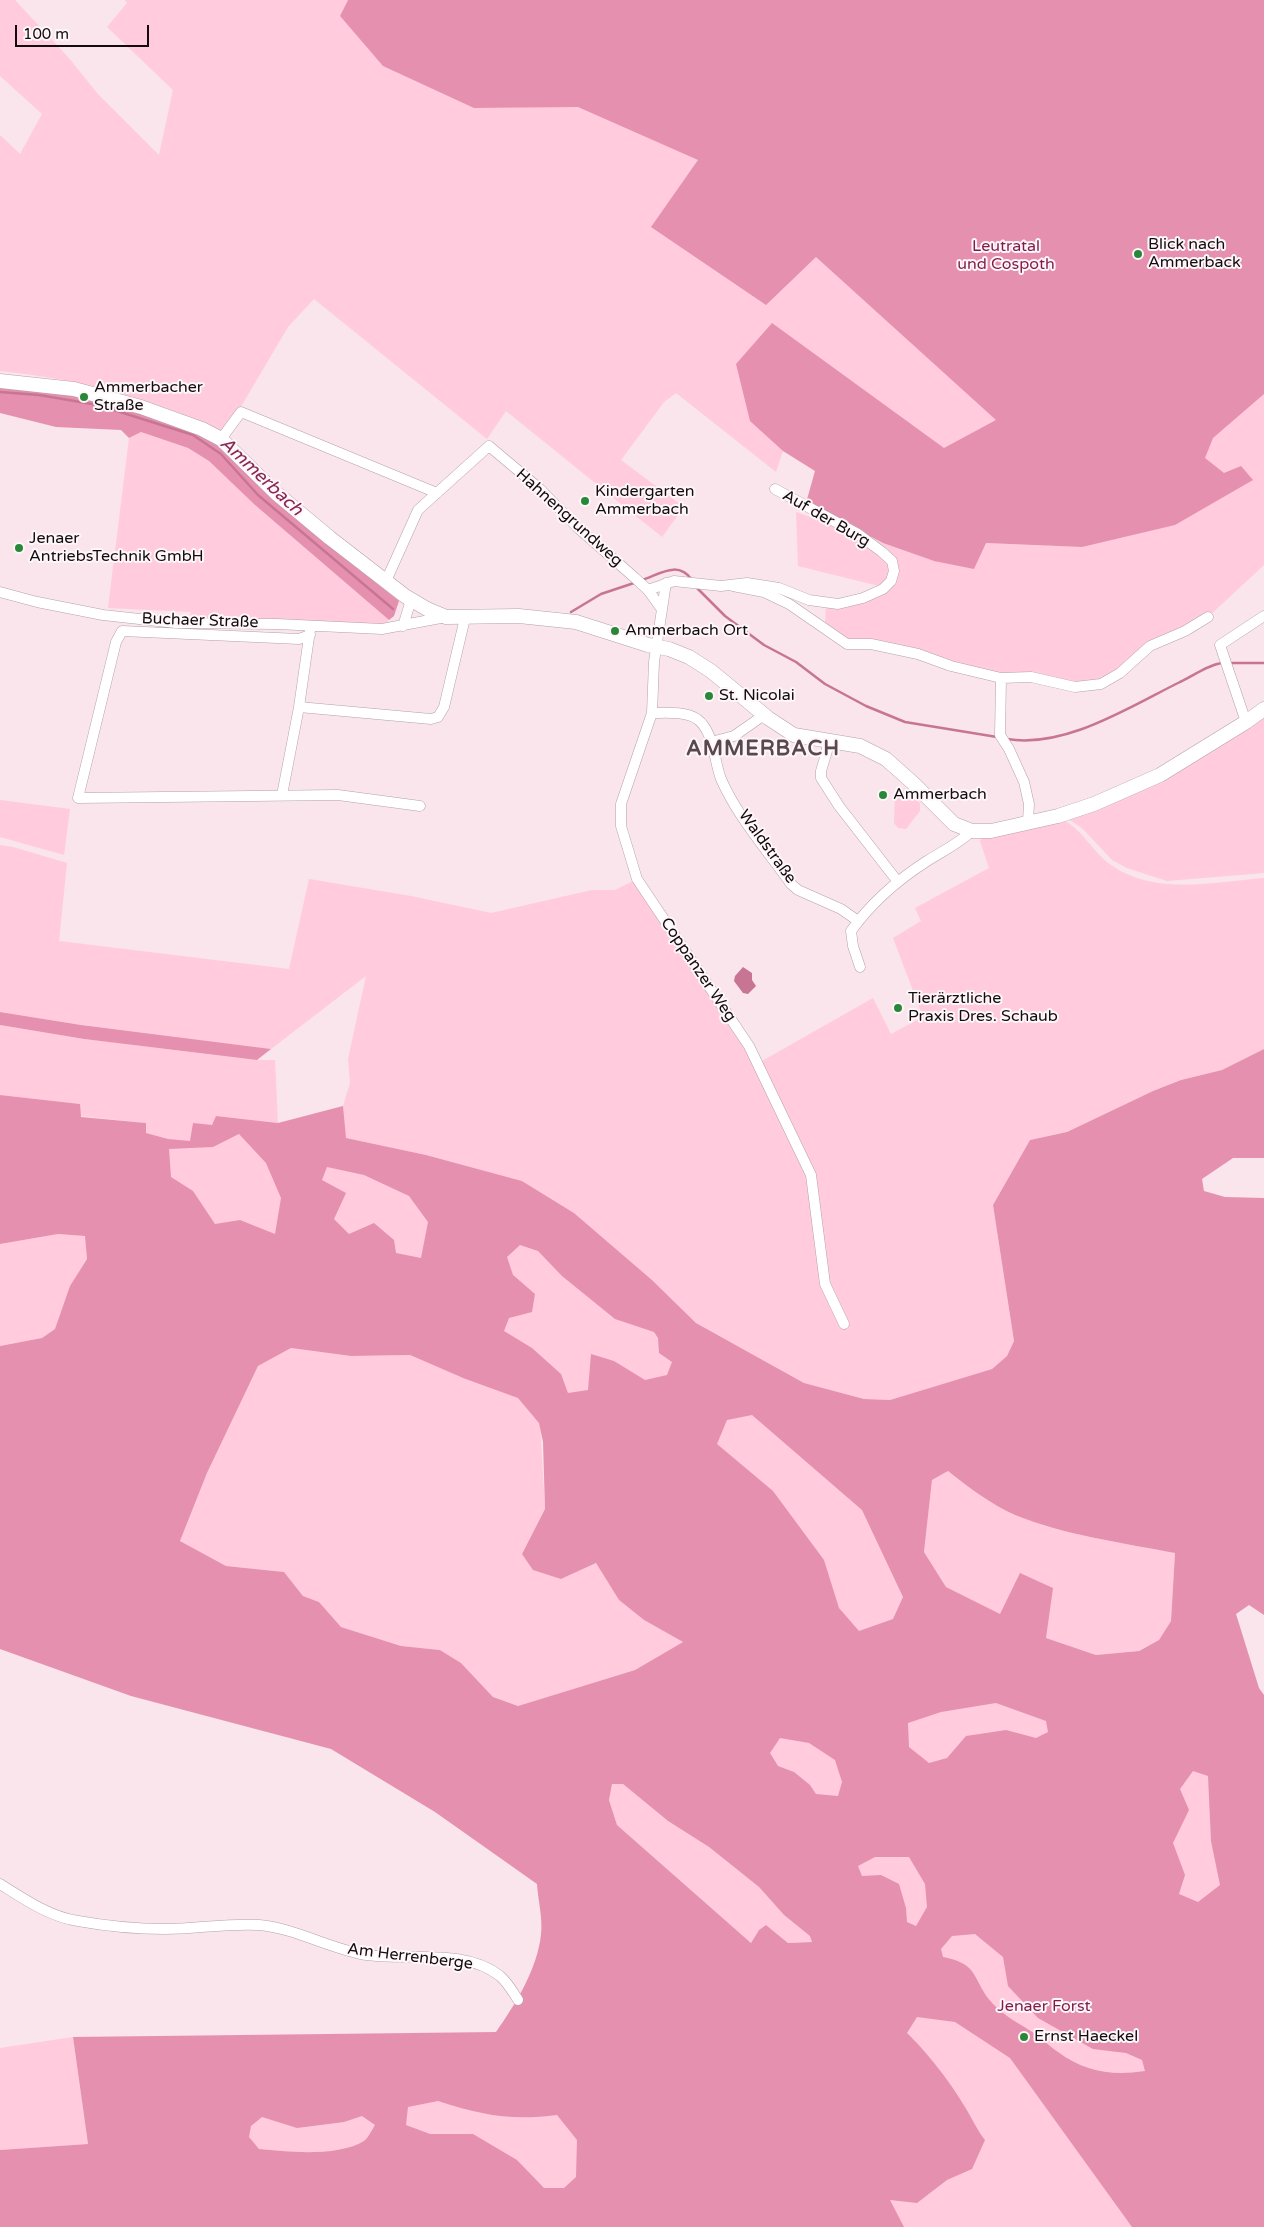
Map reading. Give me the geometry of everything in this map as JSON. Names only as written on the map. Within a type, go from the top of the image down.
[{"type":"main road","points":[[0,380],[74,389],[116,399],[191,424],[221,439],[290,505],[386,582],[411,600],[438,615],[465,618],[519,616],[567,621],[590,626],[658,648],[669,649],[698,662],[764,715],[794,735],[860,746],[886,759],[954,824],[972,831],[991,831],[1058,816],[1094,804],[1160,775],[1264,709]]},
{"type":"street","points":[[221,439],[241,412],[437,493],[418,510],[386,582]]},
{"type":"street","name":"Hahnengrundweg","points":[[437,493],[489,446],[540,489],[577,527],[642,584],[661,608]]},
{"type":"street","name":"Auf der Burg","points":[[666,583],[674,581],[734,586],[747,583],[779,588],[809,600],[838,604],[863,598],[883,589],[891,581],[894,572],[892,561],[882,552],[858,534],[775,489]]},
{"type":"street","points":[[642,584],[666,583],[661,608]]},
{"type":"street","points":[[734,586],[764,592],[789,604],[847,644],[871,644],[918,654],[951,666],[1001,678],[1031,677],[1075,687],[1101,684],[1120,673],[1150,646],[1185,631],[1208,617]]},
{"type":"street","name":"Buchaer Straße","points":[[0,592],[36,602],[112,616],[176,623],[310,631],[382,629],[446,617]]},
{"type":"street","points":[[403,626],[411,600]]},
{"type":"street","name":"Coppanzer Weg","points":[[661,608],[658,648],[654,662],[652,712],[621,804],[622,826],[632,870],[636,879],[749,1046],[810,1176],[825,1284],[844,1324]]},
{"type":"street","points":[[1246,722],[1220,645],[1264,616]]},
{"type":"street","points":[[299,707],[431,719],[438,717],[444,708],[465,618]]},
{"type":"street","name":"Buchaer Straße","points":[[282,795],[78,798],[116,642],[122,631],[299,639],[310,631]]},
{"type":"street","points":[[310,631],[299,707],[282,795],[338,795],[420,806]]},
{"type":"street","points":[[1001,678],[1000,735],[1009,749],[1024,782],[1029,804],[1028,822]]},
{"type":"street","name":"Waldstraße","points":[[652,712],[682,714],[697,720],[706,730],[711,742],[725,788],[791,884],[798,890],[841,909],[858,921]]},
{"type":"street","points":[[711,742],[734,736],[764,715]]},
{"type":"street","points":[[827,740],[827,751],[821,771],[821,778],[844,812],[898,882]]},
{"type":"street","points":[[860,967],[853,946],[851,931],[858,921],[898,882],[927,861],[960,842],[972,831]]},
{"type":"street","name":"Am Herrenberge","points":[[0,1884],[38,1907],[77,1921],[164,1929],[260,1925],[287,1931],[319,1943],[361,1954],[423,1956],[481,1966],[502,1978],[518,2000]]},
{"type":"green space","points":[[0,0],[15,0],[68,57],[98,94],[159,155],[173,90],[107,27],[127,3],[125,0],[348,0],[340,16],[383,65],[475,108],[527,107],[1264,0],[1264,565],[1208,617],[1150,646],[1098,684],[1001,678],[847,642],[825,622],[826,606],[887,588],[798,566],[796,512],[934,561],[986,543],[1082,547],[1100,530],[751,421],[783,451],[776,472],[676,393],[664,402],[621,460],[684,507],[662,537],[506,411],[487,439],[314,299],[288,327],[239,410],[222,431],[168,409],[114,392],[58,379],[0,371],[0,135],[20,154],[42,114],[0,76]]},
{"type":"green space","name":"Leutratal und Cospoth","points":[[348,0],[1264,0],[1264,394],[1213,438],[1205,458],[1224,473],[1241,466],[1253,480],[1175,525],[1082,547],[986,543],[974,569],[934,561],[883,543],[806,503],[815,471],[783,451],[750,421],[736,364],[772,323],[944,448],[996,420],[816,257],[766,305],[651,227],[698,160],[578,107],[474,108],[383,66],[340,16]]},
{"type":"green space","points":[[0,387],[61,394],[127,407],[220,442],[319,537],[399,601],[394,616],[389,620],[255,505],[209,461],[188,448],[141,432],[129,438],[121,430],[56,427],[0,413]]},
{"type":"green space","points":[[141,432],[188,448],[209,461],[255,505],[389,620],[382,626],[189,619],[191,612],[108,608],[129,438]]},
{"type":"green space","points":[[1264,713],[1264,873],[1167,881],[1127,868],[1112,860],[1083,829],[1067,818]]},
{"type":"green space","points":[[904,790],[920,803],[920,811],[906,829],[898,828],[894,823],[895,793]]},
{"type":"green space","points":[[0,800],[70,809],[64,855],[0,837]]},
{"type":"green space","points":[[1061,819],[1069,823],[1104,860],[1128,875],[1146,881],[1185,885],[1264,878],[1264,1049],[1222,1070],[1181,1080],[1153,1091],[1067,1132],[1030,1140],[993,1205],[1014,1341],[1007,1356],[992,1369],[890,1400],[864,1399],[804,1383],[696,1323],[652,1280],[574,1213],[522,1181],[426,1155],[345,1138],[343,1106],[350,1083],[348,1059],[366,976],[271,1049],[81,1025],[0,1012],[0,845],[67,863],[59,941],[289,969],[309,879],[411,896],[491,913],[592,890],[615,890],[635,880],[709,989],[755,1065],[873,998],[891,1034],[923,1017],[893,938],[921,921],[915,908],[989,868],[980,841],[982,838]]},
{"type":"green space","points":[[0,1012],[81,1025],[271,1049],[257,1060],[84,1039],[0,1025]]},
{"type":"green space","name":"Jenaer Forst","points":[[0,1025],[84,1039],[257,1060],[275,1060],[278,1123],[217,1116],[218,1144],[239,1134],[293,1153],[527,1213],[807,1427],[920,1586],[1264,1741],[1264,2227],[0,2227],[111,2154],[210,2066],[527,2088],[626,2148],[832,1930],[715,1620],[540,1424],[545,1509],[522,1554],[561,1579],[596,1563],[619,1600],[644,1620],[683,1642],[635,1670],[518,1706],[493,1697],[461,1663],[440,1650],[401,1646],[341,1627],[319,1602],[303,1596],[284,1572],[226,1566],[180,1541],[207,1473],[258,1366],[291,1348],[351,1356],[410,1355],[463,1378],[400,1318],[125,1239],[164,1138],[145,1133],[145,1123],[80,1116],[80,1104],[0,1095]]},
{"type":"green space","points":[[1264,1049],[1264,1158],[1233,1158],[1202,1179],[1204,1191],[1225,1197],[1264,1198],[1264,1615],[1249,1605],[1236,1614],[1259,1688],[1264,1695],[1264,2227],[1132,2227],[1010,2058],[955,2022],[917,2017],[907,2033],[923,2049],[946,2078],[985,2140],[972,2169],[947,2180],[917,2203],[890,2200],[904,2227],[0,2227],[0,2150],[88,2144],[73,2037],[496,2032],[518,1998],[530,1973],[539,1947],[541,1916],[537,1884],[435,1812],[331,1749],[131,1696],[0,1649],[0,1346],[42,1338],[55,1329],[70,1286],[87,1259],[85,1236],[58,1234],[0,1244],[0,1095],[80,1104],[81,1117],[146,1123],[146,1133],[168,1139],[190,1141],[193,1123],[212,1125],[216,1116],[278,1123],[343,1106],[346,1138],[426,1155],[522,1181],[574,1213],[652,1280],[696,1323],[804,1383],[864,1399],[890,1400],[992,1369],[1007,1356],[1014,1341],[993,1205],[1030,1140],[1067,1132],[1153,1091],[1181,1080],[1222,1070]],"holes":[[[239,1134],[266,1163],[281,1198],[275,1234],[240,1220],[215,1224],[193,1191],[171,1177],[169,1149],[213,1147]],[[327,1167],[364,1175],[409,1196],[428,1222],[421,1258],[396,1253],[394,1240],[374,1223],[349,1234],[334,1219],[346,1193],[322,1180]],[[520,1245],[538,1251],[562,1276],[615,1319],[654,1332],[658,1338],[659,1353],[672,1362],[667,1375],[645,1380],[614,1361],[591,1354],[588,1390],[568,1393],[561,1374],[532,1348],[504,1331],[509,1318],[532,1312],[535,1294],[513,1275],[507,1257]],[[291,1348],[351,1356],[410,1355],[463,1378],[518,1398],[539,1423],[543,1442],[545,1509],[522,1554],[533,1570],[561,1579],[596,1563],[619,1600],[644,1620],[683,1642],[635,1670],[518,1706],[493,1697],[461,1663],[440,1650],[401,1646],[341,1627],[319,1602],[303,1596],[284,1572],[226,1566],[180,1541],[207,1473],[258,1366]],[[752,1415],[862,1510],[903,1597],[893,1619],[859,1631],[839,1608],[824,1560],[773,1491],[717,1444],[727,1420]],[[948,1471],[997,1506],[1034,1522],[1094,1538],[1175,1553],[1171,1621],[1159,1640],[1139,1651],[1096,1655],[1046,1638],[1053,1588],[1020,1573],[1000,1614],[946,1587],[924,1552],[932,1480]],[[996,1703],[1046,1721],[1048,1732],[1036,1738],[1006,1730],[966,1736],[947,1758],[929,1763],[909,1747],[908,1723],[941,1712]],[[780,1738],[809,1743],[835,1760],[842,1782],[838,1796],[816,1794],[810,1785],[794,1772],[778,1766],[770,1753]],[[1193,1771],[1208,1776],[1211,1841],[1220,1885],[1198,1902],[1179,1894],[1185,1875],[1173,1843],[1189,1810],[1180,1789]],[[612,1784],[623,1784],[668,1821],[709,1847],[759,1887],[784,1915],[810,1936],[812,1942],[788,1943],[766,1925],[759,1930],[751,1943],[617,1825],[609,1800]],[[875,1857],[909,1857],[925,1884],[927,1907],[916,1926],[907,1922],[906,1908],[899,1884],[881,1875],[862,1876],[858,1866]],[[975,1934],[1003,1957],[1008,1986],[1038,2018],[1093,2049],[1126,2053],[1142,2060],[1145,2071],[1121,2073],[1099,2071],[1068,2059],[997,2008],[986,1995],[974,1974],[964,1964],[943,1957],[941,1949],[952,1936]],[[438,2101],[497,2116],[540,2117],[557,2115],[577,2140],[576,2177],[564,2188],[544,2188],[517,2160],[473,2134],[430,2134],[406,2125],[408,2107]],[[362,2116],[375,2125],[364,2141],[353,2146],[327,2151],[284,2151],[259,2149],[249,2137],[251,2126],[262,2117],[297,2128],[344,2122]]]},
{"type":"green space","points":[[58,1234],[86,1236],[87,1259],[70,1287],[56,1329],[42,1338],[0,1346],[0,1244]]},
{"type":"green space","points":[[948,1471],[997,1506],[1034,1522],[1094,1538],[1175,1553],[1171,1621],[1159,1640],[1138,1651],[1096,1655],[1046,1638],[946,1587],[924,1552],[932,1480]]},
{"type":"green space","points":[[612,1784],[623,1784],[668,1821],[709,1847],[759,1887],[784,1915],[811,1936],[812,1942],[788,1943],[766,1925],[759,1930],[751,1943],[617,1825],[609,1800]]},
{"type":"green space","points":[[73,2037],[88,2144],[0,2150],[0,2048]]},
{"type":"shaded area","points":[[743,967],[752,973],[752,980],[756,986],[748,994],[743,993],[734,981],[735,976]]},
{"type":"waterway","name":"Ammerbach","points":[[0,392],[39,395],[98,405],[193,435],[221,454],[258,495],[393,609]]},
{"type":"waterway","name":"Ammerbach","points":[[642,580],[668,570],[681,571],[692,580]]},
{"type":"waterway","name":"Ammerbach","points":[[571,612],[601,594],[634,583]]},
{"type":"waterway","name":"Ammerbach","points":[[696,587],[725,616],[764,645],[796,662],[825,684],[866,706],[905,722],[997,737]]},
{"type":"waterway","name":"Ammerbach","points":[[1007,739],[1052,738],[1074,732],[1119,713],[1207,668],[1223,663]]},
{"type":"waterway","name":"Ammerbach","points":[[1228,663],[1264,663]]},
{"type":"place","name":"Blick nach Ammerback","points":[[1138,254]]},
{"type":"place","name":"Ammerbacher Straße","points":[[84,397]]},
{"type":"place","name":"Kindergarten Ammerbach","points":[[585,501]]},
{"type":"place","name":"Jenaer AntriebsTechnik GmbH","points":[[19,548]]},
{"type":"place","name":"Ammerbach Ort","points":[[615,631]]},
{"type":"place","name":"St. Nicolai","points":[[709,696]]},
{"type":"place","name":"Ammerbach","points":[[883,795]]},
{"type":"place","name":"Tierärztliche Praxis Dres. Schaub","points":[[898,1008]]},
{"type":"place","name":"Ernst Haeckel","points":[[1024,2037]]},
{"type":"district","name":"AMMERBACH","points":[[763,749]]}]
